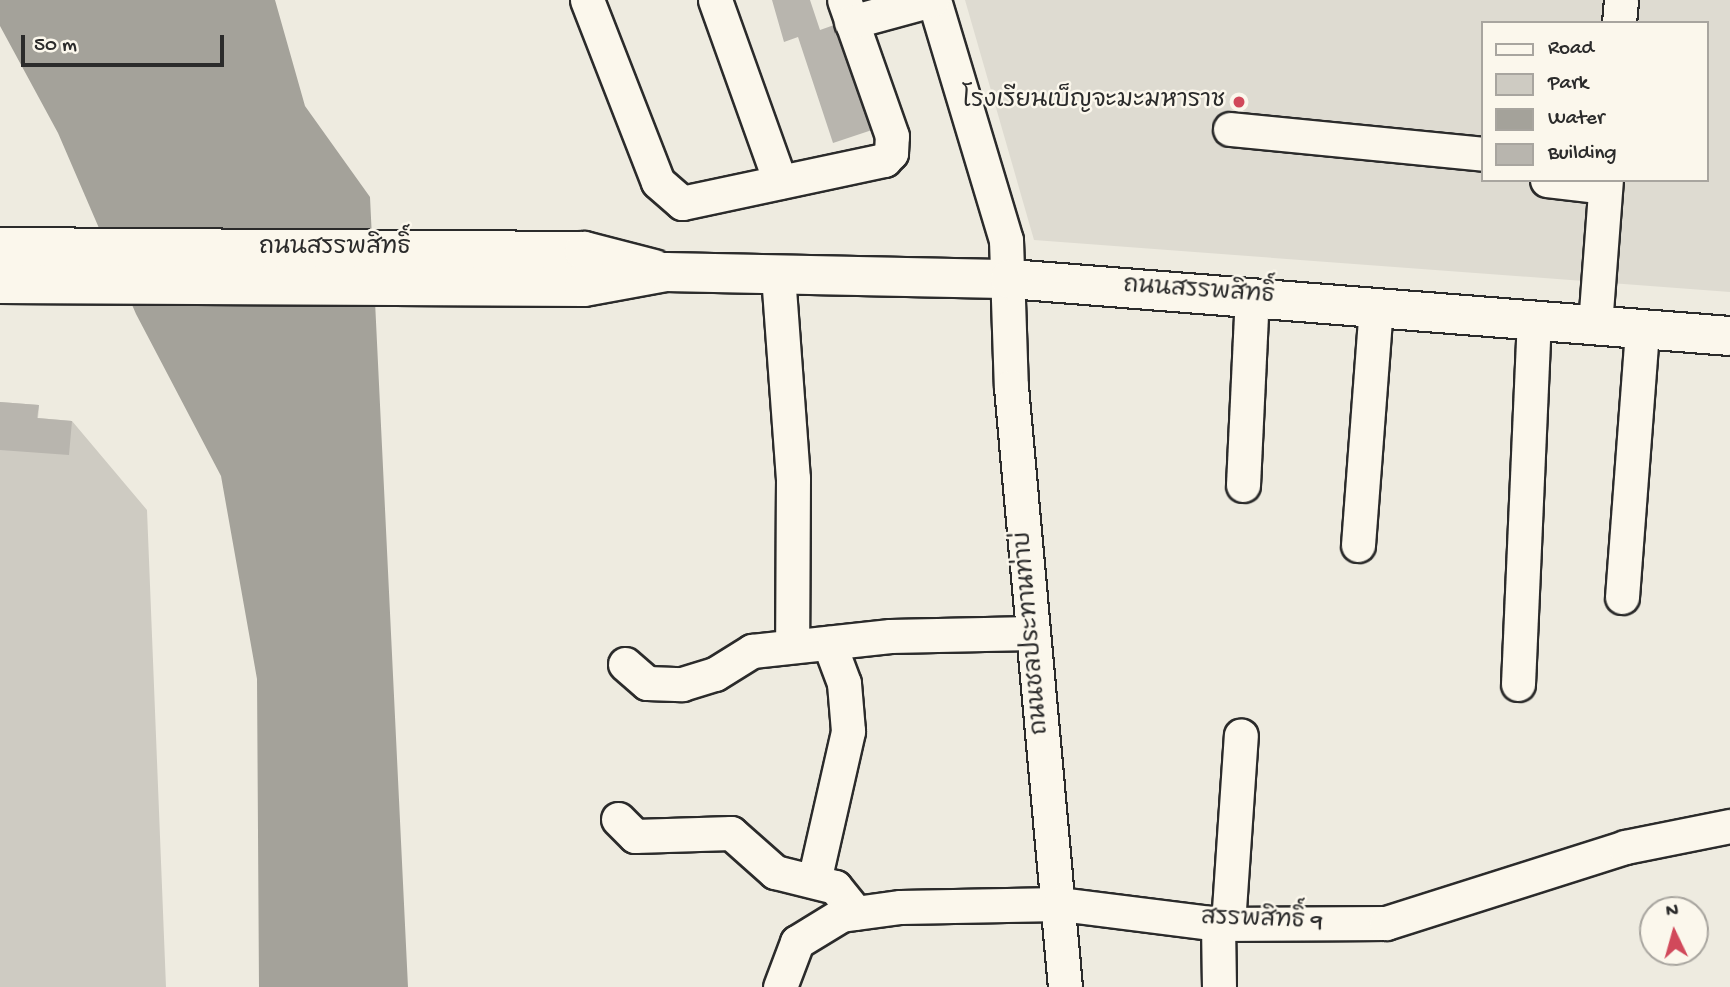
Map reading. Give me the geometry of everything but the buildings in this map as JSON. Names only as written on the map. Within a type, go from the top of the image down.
[{"type":"main road","name":"ถนนสรรพสิทธิ์","points":[[0,247],[667,272],[1010,279],[1730,335]]},
{"type":"main road","name":"ถนนสรรพสิทธิ์","points":[[0,284],[584,269]]},
{"type":"street","points":[[587,0],[667,195],[682,203],[884,160],[891,153],[892,136],[847,11],[933,0]]},
{"type":"street","points":[[715,0],[780,182]]},
{"type":"street","name":"ถนนชลประทานท่าบ่","points":[[933,0],[1004,228],[1010,279],[1012,387],[1032,634],[1060,904],[1065,987]]},
{"type":"street","points":[[1619,21],[1621,0]]},
{"type":"street","points":[[1230,129],[1482,154]]},
{"type":"street","points":[[1576,182],[1606,184],[1595,325]]},
{"type":"street","points":[[778,275],[793,478],[792,646]]},
{"type":"street","points":[[1243,485],[1252,296]]},
{"type":"street","points":[[1358,545],[1376,307]]},
{"type":"street","points":[[1518,684],[1534,319]]},
{"type":"street","points":[[1622,597],[1642,330]]},
{"type":"street","points":[[625,664],[647,683],[681,684],[715,674],[752,651],[829,643],[1032,634]]},
{"type":"street","points":[[814,881],[848,731],[844,683],[829,643]]},
{"type":"street","points":[[1219,987],[1241,735]]},
{"type":"street","points":[[618,819],[635,836],[731,833],[775,872],[835,887],[856,913]]},
{"type":"street","name":"สรรพสิทธิ์ 9","points":[[780,987],[797,942],[816,927],[856,913],[900,907],[1060,904],[1223,924],[1386,923],[1625,847],[1730,826]]},
{"type":"shaded area","name":"โรงเรียนเบ็ญจะมะมหาราช","points":[[965,0],[1730,0],[1730,292],[1034,240]]},
{"type":"green space","points":[[0,402],[39,405],[38,418],[72,421],[147,510],[166,987],[0,987]]},
{"type":"water","points":[[0,0],[275,0],[305,106],[370,197],[408,987],[259,987],[257,679],[221,476],[136,314],[58,133],[0,26]]},
{"type":"place","name":"โรงเรียนเบ็ญจะมะมหาราช","points":[[1239,102]]}]
